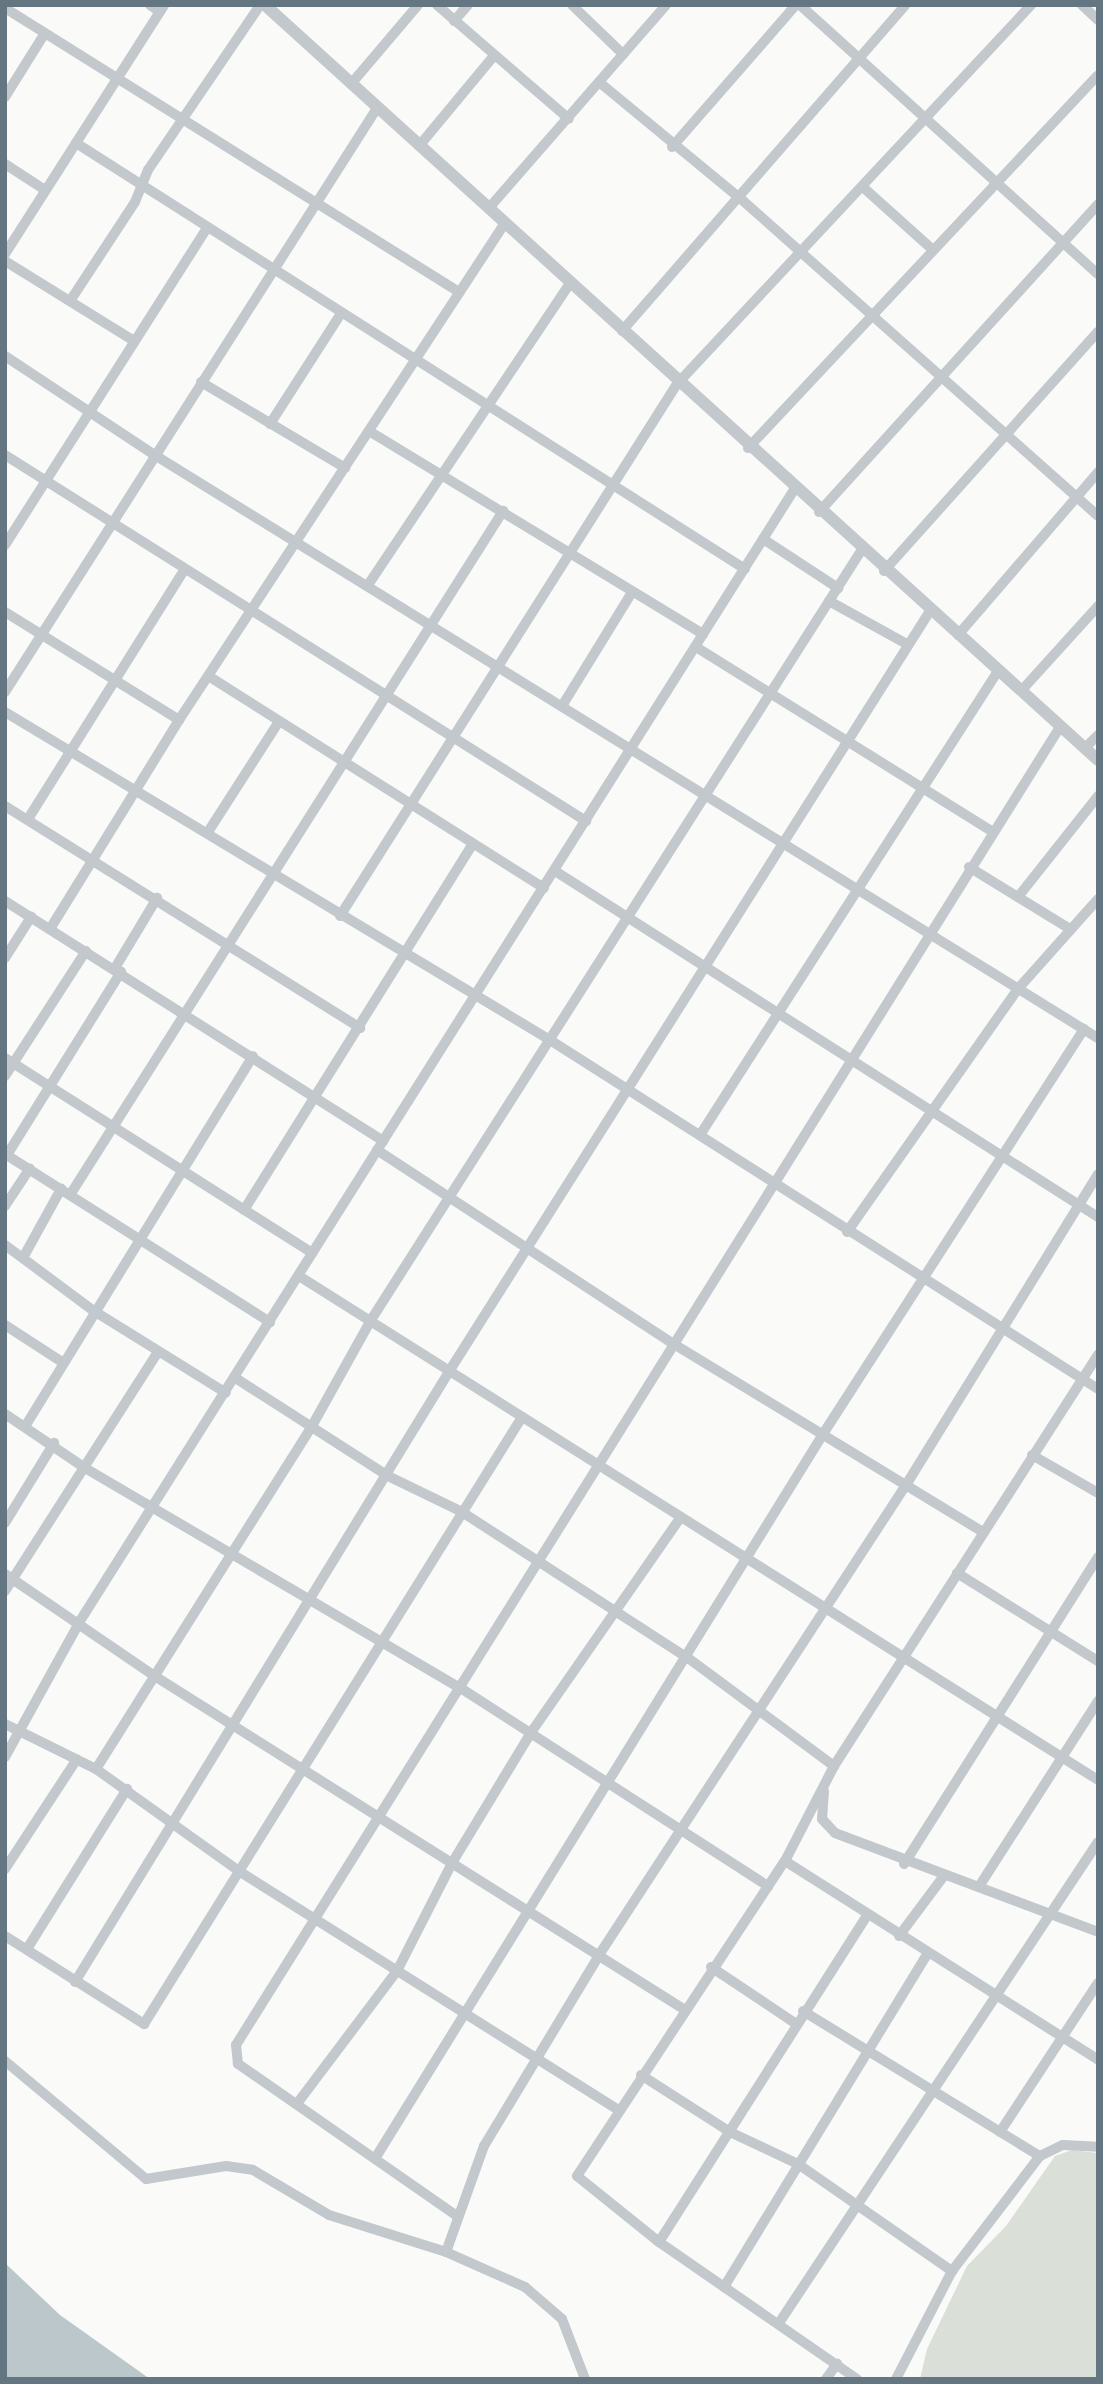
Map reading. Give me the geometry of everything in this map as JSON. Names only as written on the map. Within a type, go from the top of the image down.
[{"type":"street","points":[[5,254],[162,8],[150,5]]},
{"type":"street","points":[[70,301],[182,121],[263,5],[280,10],[351,84],[489,208],[677,384],[1098,760]]},
{"type":"street","points":[[351,84],[418,5]]},
{"type":"street","points":[[437,5],[493,57],[569,119]]},
{"type":"street","points":[[454,21],[468,5]]},
{"type":"street","points":[[572,5],[622,54]]},
{"type":"street","points":[[489,208],[666,5]]},
{"type":"street","points":[[672,147],[798,5],[1098,274]]},
{"type":"street","points":[[622,331],[741,199],[905,5]]},
{"type":"street","points":[[340,916],[677,384],[804,255],[929,121],[1031,5]]},
{"type":"street","points":[[1082,5],[1098,20]]},
{"type":"street","points":[[5,8],[459,292]]},
{"type":"street","points":[[5,97],[45,33]]},
{"type":"street","points":[[419,146],[493,57]]},
{"type":"street","points":[[748,448],[1098,75]]},
{"type":"street","points":[[599,82],[672,147],[741,199],[943,375],[1098,516]]},
{"type":"street","points":[[5,692],[38,632],[109,520],[377,108]]},
{"type":"street","points":[[76,143],[340,316],[745,569]]},
{"type":"street","points":[[5,164],[46,190]]},
{"type":"street","points":[[865,189],[933,250]]},
{"type":"street","points":[[819,512],[1098,204]]},
{"type":"street","points":[[50,929],[179,720],[210,677],[413,360],[505,223]]},
{"type":"street","points":[[5,545],[93,415],[134,341],[206,230]]},
{"type":"street","points":[[5,261],[134,341]]},
{"type":"street","points":[[368,585],[484,404],[570,283]]},
{"type":"street","points":[[270,424],[340,316]]},
{"type":"street","points":[[884,570],[1098,332]]},
{"type":"street","points":[[5,356],[153,454],[368,585],[496,667],[634,748],[858,888],[931,937],[1098,1038]]},
{"type":"street","points":[[201,382],[345,468]]},
{"type":"street","points":[[369,431],[704,634]]},
{"type":"street","points":[[5,455],[109,520],[183,572],[253,609],[387,698],[586,821]]},
{"type":"street","points":[[958,635],[1098,472]]},
{"type":"street","points":[[5,1757],[80,1621],[237,1379],[312,1253],[634,748],[794,490]]},
{"type":"street","points":[[24,1256],[66,1192],[115,1126],[503,512]]},
{"type":"street","points":[[763,539],[838,588]]},
{"type":"street","points":[[96,1769],[312,1426],[371,1320],[861,551]]},
{"type":"street","points":[[28,819],[69,748],[183,572]]},
{"type":"street","points":[[562,706],[632,592]]},
{"type":"street","points":[[829,601],[905,643]]},
{"type":"street","points":[[1021,691],[1098,606]]},
{"type":"street","points":[[75,1982],[175,1826],[233,1725],[388,1476],[450,1370],[703,966],[784,842],[905,643],[930,611]]},
{"type":"street","points":[[5,612],[179,720]]},
{"type":"street","points":[[696,647],[848,737],[992,831]]},
{"type":"street","points":[[700,1135],[998,671]]},
{"type":"street","points":[[210,677],[278,723],[544,888]]},
{"type":"street","points":[[5,712],[136,787],[340,916],[550,1040],[923,1281],[1098,1389]]},
{"type":"street","points":[[208,832],[278,723]]},
{"type":"street","points":[[457,2216],[234,2056],[379,1815],[677,1346],[771,1184],[854,1061],[931,937],[969,867],[1060,727]]},
{"type":"street","points":[[1085,748],[1098,735]]},
{"type":"street","points":[[1018,897],[1098,796]]},
{"type":"street","points":[[5,806],[157,898],[359,1028]]},
{"type":"street","points":[[244,1210],[473,844]]},
{"type":"street","points":[[969,867],[1070,929]]},
{"type":"street","points":[[555,871],[1098,1217]]},
{"type":"street","points":[[157,898],[50,1086],[6,1154],[270,1322]]},
{"type":"street","points":[[847,1232],[928,1109],[1017,990],[1098,899]]},
{"type":"street","points":[[5,901],[253,1056],[314,1097],[450,1197],[677,1346],[983,1532]]},
{"type":"street","points":[[5,958],[31,917]]},
{"type":"street","points":[[5,1076],[9,1060],[86,951]]},
{"type":"street","points":[[376,2157],[611,1783],[823,1434],[1084,1029]]},
{"type":"street","points":[[26,1425],[136,1237],[253,1056]]},
{"type":"street","points":[[9,1060],[312,1253]]},
{"type":"street","points":[[5,1206],[30,1168]]},
{"type":"street","points":[[446,2252],[484,2146],[599,1955],[684,1829],[906,1485],[1098,1174]]},
{"type":"street","points":[[5,1245],[24,1256],[94,1311],[226,1393]]},
{"type":"street","points":[[299,1276],[1098,1780]]},
{"type":"street","points":[[5,1325],[62,1362]]},
{"type":"street","points":[[5,1591],[9,1576],[85,1468],[158,1352]]},
{"type":"street","points":[[857,2379],[659,2242],[577,2180],[682,2008],[785,1861],[834,1766],[1080,1379],[1096,1360]]},
{"type":"street","points":[[237,1379],[388,1476],[462,1512],[540,1562],[762,1707],[834,1766]]},
{"type":"street","points":[[5,1413],[54,1443],[85,1468],[459,1687],[684,1829],[768,1886]]},
{"type":"street","points":[[5,1936],[144,2024],[242,1873],[301,1766],[383,1641],[522,1416]]},
{"type":"street","points":[[5,1523],[54,1443]]},
{"type":"street","points":[[1032,1455],[1098,1493]]},
{"type":"street","points":[[299,2101],[397,1970],[452,1863],[530,1734],[618,1614],[680,1518]]},
{"type":"street","points":[[904,1864],[1098,1557]]},
{"type":"street","points":[[957,1573],[1098,1661]]},
{"type":"street","points":[[9,1576],[80,1621],[153,1675],[682,2008]]},
{"type":"street","points":[[980,1885],[1098,1701]]},
{"type":"street","points":[[5,1724],[96,1769],[242,1873],[318,1917],[464,2017],[538,2059],[618,2110]]},
{"type":"street","points":[[5,1869],[77,1759]]},
{"type":"street","points":[[825,1785],[827,1827],[904,1864],[943,1877],[980,1885],[1098,1932]]},
{"type":"street","points":[[27,1949],[127,1789]]},
{"type":"street","points":[[779,2323],[1098,1842]]},
{"type":"street","points":[[785,1861],[927,1954],[996,1994],[1098,2060]]},
{"type":"street","points":[[899,1936],[943,1877]]},
{"type":"street","points":[[659,2242],[730,2132],[795,2023],[867,1915]]},
{"type":"street","points":[[724,2287],[865,2051],[927,1954]]},
{"type":"street","points":[[711,1967],[795,2023]]},
{"type":"street","points":[[1000,2132],[1098,1983]]},
{"type":"street","points":[[803,2011],[933,2093],[1040,2156]]},
{"type":"street","points":[[5,2061],[146,2179],[226,2166],[253,2170],[329,2215],[446,2252],[525,2287],[562,2319],[585,2379]]},
{"type":"street","points":[[641,2075],[730,2132],[798,2164],[952,2271]]},
{"type":"street","points":[[896,2379],[952,2271],[1040,2156],[1063,2145],[1097,2146]]},
{"type":"street","points":[[826,2379],[837,2364]]},
{"type":"shaded area","points":[[1072,2150],[1098,2153],[1098,2379],[920,2379],[927,2349],[967,2266],[1006,2226],[1055,2156]]},
{"type":"shaded area","points":[[5,2263],[60,2315],[150,2379],[5,2379]]}]
